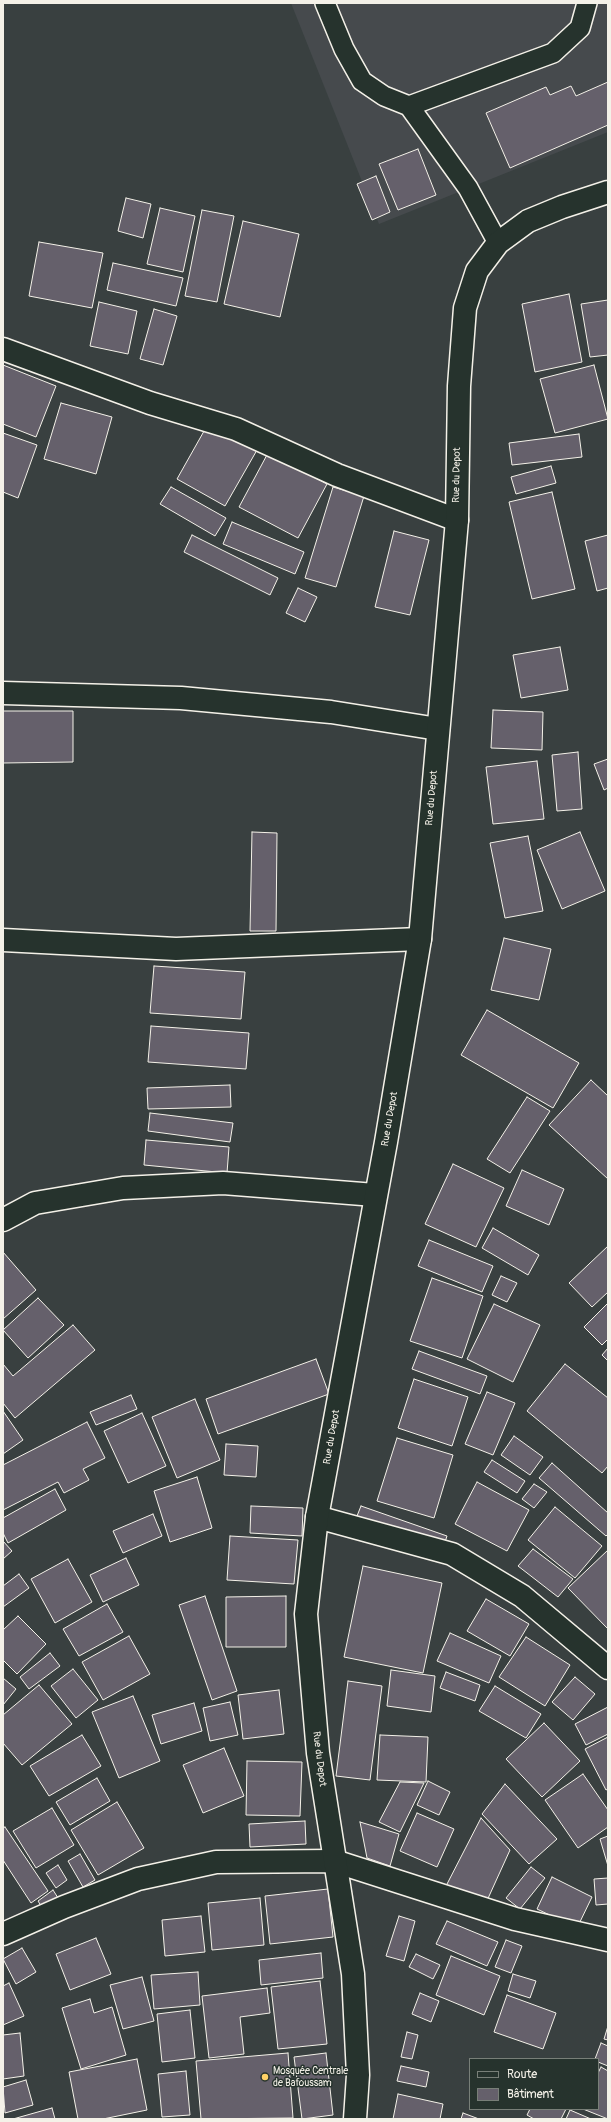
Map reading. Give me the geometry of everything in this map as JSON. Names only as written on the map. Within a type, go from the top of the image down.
[{"type":"street","name":"Rue du Depot","points":[[355,2119],[358,2075],[353,1974],[318,1753],[306,1614],[317,1517],[375,1195],[386,1142],[420,939],[457,520],[459,386],[466,308],[477,271],[498,243],[528,221],[562,207],[608,192]]},
{"type":"street","points":[[3,348],[150,403],[236,429],[337,475],[457,520]]},
{"type":"street","points":[[3,693],[181,698],[331,712],[438,729]]},
{"type":"street","points":[[3,940],[176,950],[420,939]]},
{"type":"street","points":[[3,1220],[35,1203],[123,1188],[223,1183],[375,1195]]},
{"type":"street","points":[[317,1517],[452,1554],[522,1596],[608,1668]]},
{"type":"street","points":[[3,1934],[64,1907],[138,1878],[216,1862],[334,1861],[515,1919],[608,1940]]},
{"type":"lane","points":[[325,3],[344,49],[362,81],[384,96],[410,106],[468,188],[498,243]]},
{"type":"lane","points":[[410,106],[553,53],[580,28],[586,3]]},
{"type":"shaded area","points":[[291,3],[608,3],[608,132],[379,224]]},
{"type":"building","points":[[608,82],[608,125],[510,168],[486,113],[546,87],[550,95],[571,86],[576,96]]},
{"type":"building","points":[[418,149],[436,195],[398,210],[379,164]]},
{"type":"building","points":[[376,176],[390,212],[372,220],[357,184]]},
{"type":"building","points":[[126,198],[151,204],[143,238],[118,231]]},
{"type":"building","points":[[160,208],[195,216],[183,272],[147,264]]},
{"type":"building","points":[[202,210],[234,216],[217,302],[185,296]]},
{"type":"building","points":[[243,221],[299,234],[280,317],[224,304]]},
{"type":"building","points":[[39,242],[103,253],[92,308],[29,296]]},
{"type":"building","points":[[113,263],[183,278],[176,306],[107,290]]},
{"type":"building","points":[[569,294],[582,362],[535,372],[522,304]]},
{"type":"building","points":[[608,300],[608,355],[590,357],[581,304]]},
{"type":"building","points":[[99,302],[137,311],[128,354],[90,346]]},
{"type":"building","points":[[154,309],[177,316],[163,365],[140,359]]},
{"type":"building","points":[[3,365],[56,386],[36,437],[3,424]]},
{"type":"building","points":[[594,365],[608,419],[555,433],[540,379]]},
{"type":"building","points":[[61,403],[112,417],[96,474],[44,459]]},
{"type":"building","points":[[208,424],[257,450],[225,506],[177,479]]},
{"type":"building","points":[[3,433],[37,445],[18,498],[3,492]]},
{"type":"building","points":[[579,434],[582,457],[512,465],[509,443]]},
{"type":"building","points":[[268,453],[327,484],[298,538],[239,507]]},
{"type":"building","points":[[551,466],[556,483],[516,494],[511,477]]},
{"type":"building","points":[[171,487],[226,518],[215,536],[160,504]]},
{"type":"building","points":[[333,487],[364,496],[336,587],[305,578]]},
{"type":"building","points":[[552,492],[575,589],[532,599],[509,502]]},
{"type":"building","points":[[232,522],[304,552],[295,574],[223,544]]},
{"type":"building","points":[[394,531],[429,540],[410,615],[375,607]]},
{"type":"building","points":[[192,535],[278,578],[270,595],[184,552]]},
{"type":"building","points":[[608,535],[608,588],[597,591],[585,541]]},
{"type":"building","points":[[298,588],[317,597],[305,622],[286,613]]},
{"type":"building","points":[[560,647],[568,690],[521,698],[513,655]]},
{"type":"building","points":[[493,710],[543,712],[542,750],[491,748]]},
{"type":"building","points":[[3,711],[73,711],[73,762],[3,763]]},
{"type":"building","points":[[578,752],[582,809],[557,811],[552,755]]},
{"type":"building","points":[[608,759],[608,788],[604,790],[594,764]]},
{"type":"building","points":[[537,761],[544,819],[493,824],[486,767]]},
{"type":"building","points":[[252,832],[277,833],[276,931],[250,931]]},
{"type":"building","points":[[580,832],[605,891],[562,909],[537,850]]},
{"type":"building","points":[[528,836],[543,911],[505,918],[490,843]]},
{"type":"building","points":[[504,938],[551,949],[539,1000],[491,990]]},
{"type":"building","points":[[154,966],[245,972],[241,1019],[150,1013]]},
{"type":"building","points":[[487,1010],[579,1063],[553,1108],[461,1055]]},
{"type":"building","points":[[151,1026],[249,1033],[246,1069],[148,1062]]},
{"type":"building","points":[[591,1080],[608,1096],[608,1179],[549,1125]]},
{"type":"building","points":[[230,1085],[231,1107],[148,1109],[147,1088]]},
{"type":"building","points":[[527,1097],[550,1111],[510,1173],[487,1159]]},
{"type":"building","points":[[150,1113],[233,1123],[230,1142],[148,1131]]},
{"type":"building","points":[[146,1140],[229,1147],[227,1173],[144,1165]]},
{"type":"building","points":[[453,1164],[504,1188],[476,1247],[425,1224]]},
{"type":"building","points":[[522,1170],[564,1189],[549,1225],[506,1206]]},
{"type":"building","points":[[493,1228],[539,1255],[528,1275],[482,1248]]},
{"type":"building","points":[[429,1240],[493,1266],[482,1292],[418,1266]]},
{"type":"building","points":[[608,1246],[608,1292],[592,1307],[569,1283]]},
{"type":"building","points":[[3,1252],[36,1290],[3,1319]]},
{"type":"building","points":[[501,1276],[517,1283],[507,1302],[492,1295]]},
{"type":"building","points":[[432,1278],[483,1296],[462,1358],[410,1341]]},
{"type":"building","points":[[38,1298],[64,1325],[28,1358],[3,1330]]},
{"type":"building","points":[[608,1303],[608,1339],[602,1345],[584,1327]]},
{"type":"building","points":[[494,1304],[540,1325],[513,1382],[467,1359]]},
{"type":"building","points":[[73,1325],[95,1350],[15,1418],[3,1403],[3,1364],[13,1376]]},
{"type":"building","points":[[608,1348],[608,1361],[602,1355]]},
{"type":"building","points":[[419,1351],[487,1376],[480,1394],[412,1369]]},
{"type":"building","points":[[316,1359],[329,1394],[218,1434],[206,1399]]},
{"type":"building","points":[[565,1364],[608,1398],[608,1466],[602,1473],[527,1411]]},
{"type":"building","points":[[414,1379],[468,1397],[452,1446],[398,1428]]},
{"type":"building","points":[[487,1392],[515,1403],[493,1455],[465,1444]]},
{"type":"building","points":[[131,1395],[137,1409],[96,1425],[90,1412]]},
{"type":"building","points":[[195,1399],[220,1460],[177,1478],[152,1417]]},
{"type":"building","points":[[3,1411],[23,1440],[3,1454]]},
{"type":"building","points":[[142,1413],[166,1466],[128,1483],[104,1431]]},
{"type":"building","points":[[87,1422],[105,1458],[83,1469],[89,1480],[64,1493],[58,1482],[3,1510],[3,1465]]},
{"type":"building","points":[[514,1436],[543,1457],[530,1475],[501,1455]]},
{"type":"building","points":[[397,1438],[453,1455],[434,1518],[377,1501]]},
{"type":"building","points":[[226,1444],[258,1446],[256,1477],[224,1475]]},
{"type":"building","points":[[492,1460],[525,1481],[517,1493],[484,1472]]},
{"type":"building","points":[[552,1463],[608,1513],[608,1534],[606,1536],[539,1478]]},
{"type":"building","points":[[197,1477],[212,1528],[170,1542],[154,1491]]},
{"type":"building","points":[[477,1482],[529,1510],[507,1551],[455,1524]]},
{"type":"building","points":[[534,1484],[547,1492],[534,1508],[522,1499]]},
{"type":"building","points":[[55,1489],[66,1510],[8,1543],[3,1533],[3,1518]]},
{"type":"building","points":[[251,1506],[303,1508],[302,1536],[250,1533]]},
{"type":"building","points":[[361,1506],[447,1536],[444,1545],[357,1516]]},
{"type":"building","points":[[555,1507],[602,1546],[575,1578],[528,1540]]},
{"type":"building","points":[[153,1514],[162,1536],[123,1553],[113,1531]]},
{"type":"building","points":[[230,1536],[298,1540],[294,1584],[227,1580]]},
{"type":"building","points":[[3,1541],[12,1551],[3,1559]]},
{"type":"building","points":[[533,1549],[573,1579],[558,1597],[518,1566]]},
{"type":"building","points":[[608,1550],[608,1629],[568,1588]]},
{"type":"building","points":[[126,1558],[139,1585],[103,1602],[90,1575]]},
{"type":"building","points":[[68,1559],[92,1602],[55,1623],[31,1579]]},
{"type":"building","points":[[363,1566],[442,1583],[423,1673],[344,1657]]},
{"type":"building","points":[[19,1574],[29,1588],[3,1607],[3,1586]]},
{"type":"building","points":[[205,1596],[237,1691],[212,1700],[179,1605]]},
{"type":"building","points":[[286,1596],[286,1647],[226,1647],[226,1597]]},
{"type":"building","points":[[486,1599],[529,1624],[510,1656],[467,1631]]},
{"type":"building","points":[[107,1604],[123,1632],[79,1656],[63,1629]]},
{"type":"building","points":[[18,1616],[46,1644],[17,1674],[3,1660],[3,1630]]},
{"type":"building","points":[[450,1633],[501,1656],[489,1683],[437,1661]]},
{"type":"building","points":[[129,1636],[150,1674],[103,1700],[82,1662]]},
{"type":"building","points":[[526,1637],[570,1665],[545,1706],[499,1677]]},
{"type":"building","points":[[50,1653],[60,1666],[29,1689],[20,1677]]},
{"type":"building","points":[[73,1669],[98,1700],[76,1718],[51,1686]]},
{"type":"building","points":[[391,1670],[435,1676],[431,1712],[387,1706]]},
{"type":"building","points":[[446,1672],[480,1685],[475,1701],[440,1688]]},
{"type":"building","points":[[575,1677],[595,1694],[573,1720],[552,1702]]},
{"type":"building","points":[[3,1678],[16,1689],[3,1705]]},
{"type":"building","points":[[348,1681],[382,1686],[370,1780],[336,1776]]},
{"type":"building","points":[[39,1685],[72,1724],[22,1765],[3,1743],[3,1715]]},
{"type":"building","points":[[495,1686],[541,1714],[526,1738],[479,1711]]},
{"type":"building","points":[[279,1690],[284,1734],[243,1739],[238,1695]]},
{"type":"building","points":[[133,1696],[160,1761],[119,1778],[92,1712]]},
{"type":"building","points":[[230,1702],[238,1735],[210,1741],[203,1708]]},
{"type":"building","points":[[194,1703],[202,1731],[161,1744],[152,1715]]},
{"type":"building","points":[[608,1707],[608,1734],[586,1745],[575,1724]]},
{"type":"building","points":[[544,1723],[580,1761],[542,1797],[506,1759]]},
{"type":"building","points":[[82,1735],[101,1766],[49,1796],[30,1766]]},
{"type":"building","points":[[380,1735],[428,1737],[426,1782],[377,1780]]},
{"type":"building","points":[[608,1737],[608,1789],[606,1790],[585,1749]]},
{"type":"building","points":[[224,1748],[244,1796],[203,1813],[183,1765]]},
{"type":"building","points":[[247,1761],[302,1762],[300,1816],[246,1815]]},
{"type":"building","points":[[583,1774],[608,1810],[608,1827],[578,1848],[545,1800]]},
{"type":"building","points":[[97,1778],[110,1801],[70,1825],[56,1802]]},
{"type":"building","points":[[428,1781],[450,1792],[439,1815],[417,1805]]},
{"type":"building","points":[[400,1782],[424,1783],[400,1832],[379,1822]]},
{"type":"building","points":[[505,1784],[557,1839],[529,1864],[482,1814]]},
{"type":"building","points":[[117,1802],[144,1848],[98,1875],[71,1830]]},
{"type":"building","points":[[52,1808],[74,1845],[36,1868],[13,1831]]},
{"type":"building","points":[[417,1813],[454,1829],[437,1867],[400,1851]]},
{"type":"building","points":[[481,1818],[510,1850],[485,1905],[446,1886]]},
{"type":"building","points":[[305,1821],[306,1844],[250,1847],[249,1824]]},
{"type":"building","points":[[360,1822],[399,1834],[390,1866],[367,1858]]},
{"type":"building","points":[[5,1827],[48,1891],[31,1903],[3,1860],[3,1828]]},
{"type":"building","points":[[608,1836],[608,1866],[600,1839]]},
{"type":"building","points":[[80,1854],[95,1880],[83,1887],[68,1861]]},
{"type":"building","points":[[58,1865],[67,1880],[56,1888],[46,1873]]},
{"type":"building","points":[[531,1867],[545,1878],[520,1909],[506,1898]]},
{"type":"building","points":[[552,1877],[592,1897],[577,1928],[537,1909]]},
{"type":"building","points":[[608,1878],[608,1904],[596,1905],[594,1879]]},
{"type":"building","points":[[328,1889],[333,1937],[270,1944],[265,1896]]},
{"type":"building","points":[[53,1890],[60,1901],[45,1912],[38,1901]]},
{"type":"building","points":[[260,1898],[264,1945],[212,1950],[208,1903]]},
{"type":"building","points":[[201,1916],[205,1952],[165,1956],[162,1920]]},
{"type":"building","points":[[399,1916],[415,1921],[404,1961],[386,1956]]},
{"type":"building","points":[[447,1921],[498,1942],[487,1966],[436,1944]]},
{"type":"building","points":[[96,1938],[111,1974],[70,1990],[56,1954]]},
{"type":"building","points":[[506,1940],[522,1946],[511,1973],[495,1967]]},
{"type":"building","points":[[22,1948],[36,1972],[16,1984],[3,1959]]},
{"type":"building","points":[[321,1953],[323,1978],[261,1985],[259,1960]]},
{"type":"building","points":[[416,1954],[440,1965],[433,1979],[409,1967]]},
{"type":"building","points":[[451,1956],[500,1976],[484,2015],[436,1995]]},
{"type":"building","points":[[198,1972],[200,2005],[154,2009],[151,1975]]},
{"type":"building","points":[[513,1974],[536,1981],[530,1998],[508,1991]]},
{"type":"building","points":[[142,1977],[154,2021],[123,2029],[110,1985]]},
{"type":"building","points":[[320,1981],[327,2044],[278,2049],[271,1987]]},
{"type":"building","points":[[9,1983],[24,2016],[3,2025],[3,1986]]},
{"type":"building","points":[[267,1988],[270,2013],[240,2017],[244,2054],[209,2058],[202,1996]]},
{"type":"building","points":[[420,1993],[439,2001],[431,2022],[412,2014]]},
{"type":"building","points":[[507,1995],[556,2013],[543,2049],[494,2032]]},
{"type":"building","points":[[90,1999],[94,2013],[112,2007],[126,2055],[81,2069],[62,2008]]},
{"type":"building","points":[[190,2010],[195,2058],[162,2062],[157,2014]]},
{"type":"building","points":[[608,2026],[608,2040],[604,2039]]},
{"type":"building","points":[[407,2032],[418,2035],[412,2059],[401,2057]]},
{"type":"building","points":[[20,2033],[24,2076],[3,2079],[3,2035]]},
{"type":"building","points":[[601,2043],[608,2046],[608,2066],[599,2062],[599,2058],[595,2058]]},
{"type":"building","name":"Mosquée Centrale de Bafoussam","points":[[288,2053],[293,2118],[201,2119],[196,2061]]},
{"type":"building","points":[[326,2053],[333,2115],[302,2119],[294,2057]]},
{"type":"building","points":[[137,2059],[147,2110],[103,2119],[78,2119],[69,2072]]},
{"type":"building","points":[[401,2066],[429,2072],[426,2087],[397,2081]]},
{"type":"building","points":[[601,2067],[608,2071],[608,2119],[586,2110],[599,2110],[599,2071]]},
{"type":"building","points":[[186,2071],[190,2115],[162,2117],[158,2074]]},
{"type":"building","points":[[26,2080],[33,2105],[5,2113],[3,2087]]},
{"type":"building","points":[[398,2094],[443,2104],[440,2119],[393,2119]]},
{"type":"building","points":[[52,2108],[55,2119],[13,2119]]},
{"type":"building","points":[[530,2110],[566,2110],[561,2119],[534,2119],[527,2115]]},
{"type":"building","points":[[570,2110],[591,2119],[566,2119]]},
{"type":"building","points":[[463,2113],[479,2119],[461,2119]]},
{"type":"place","name":"Mosquée Centrale de Bafoussam","points":[[265,2077]]}]
